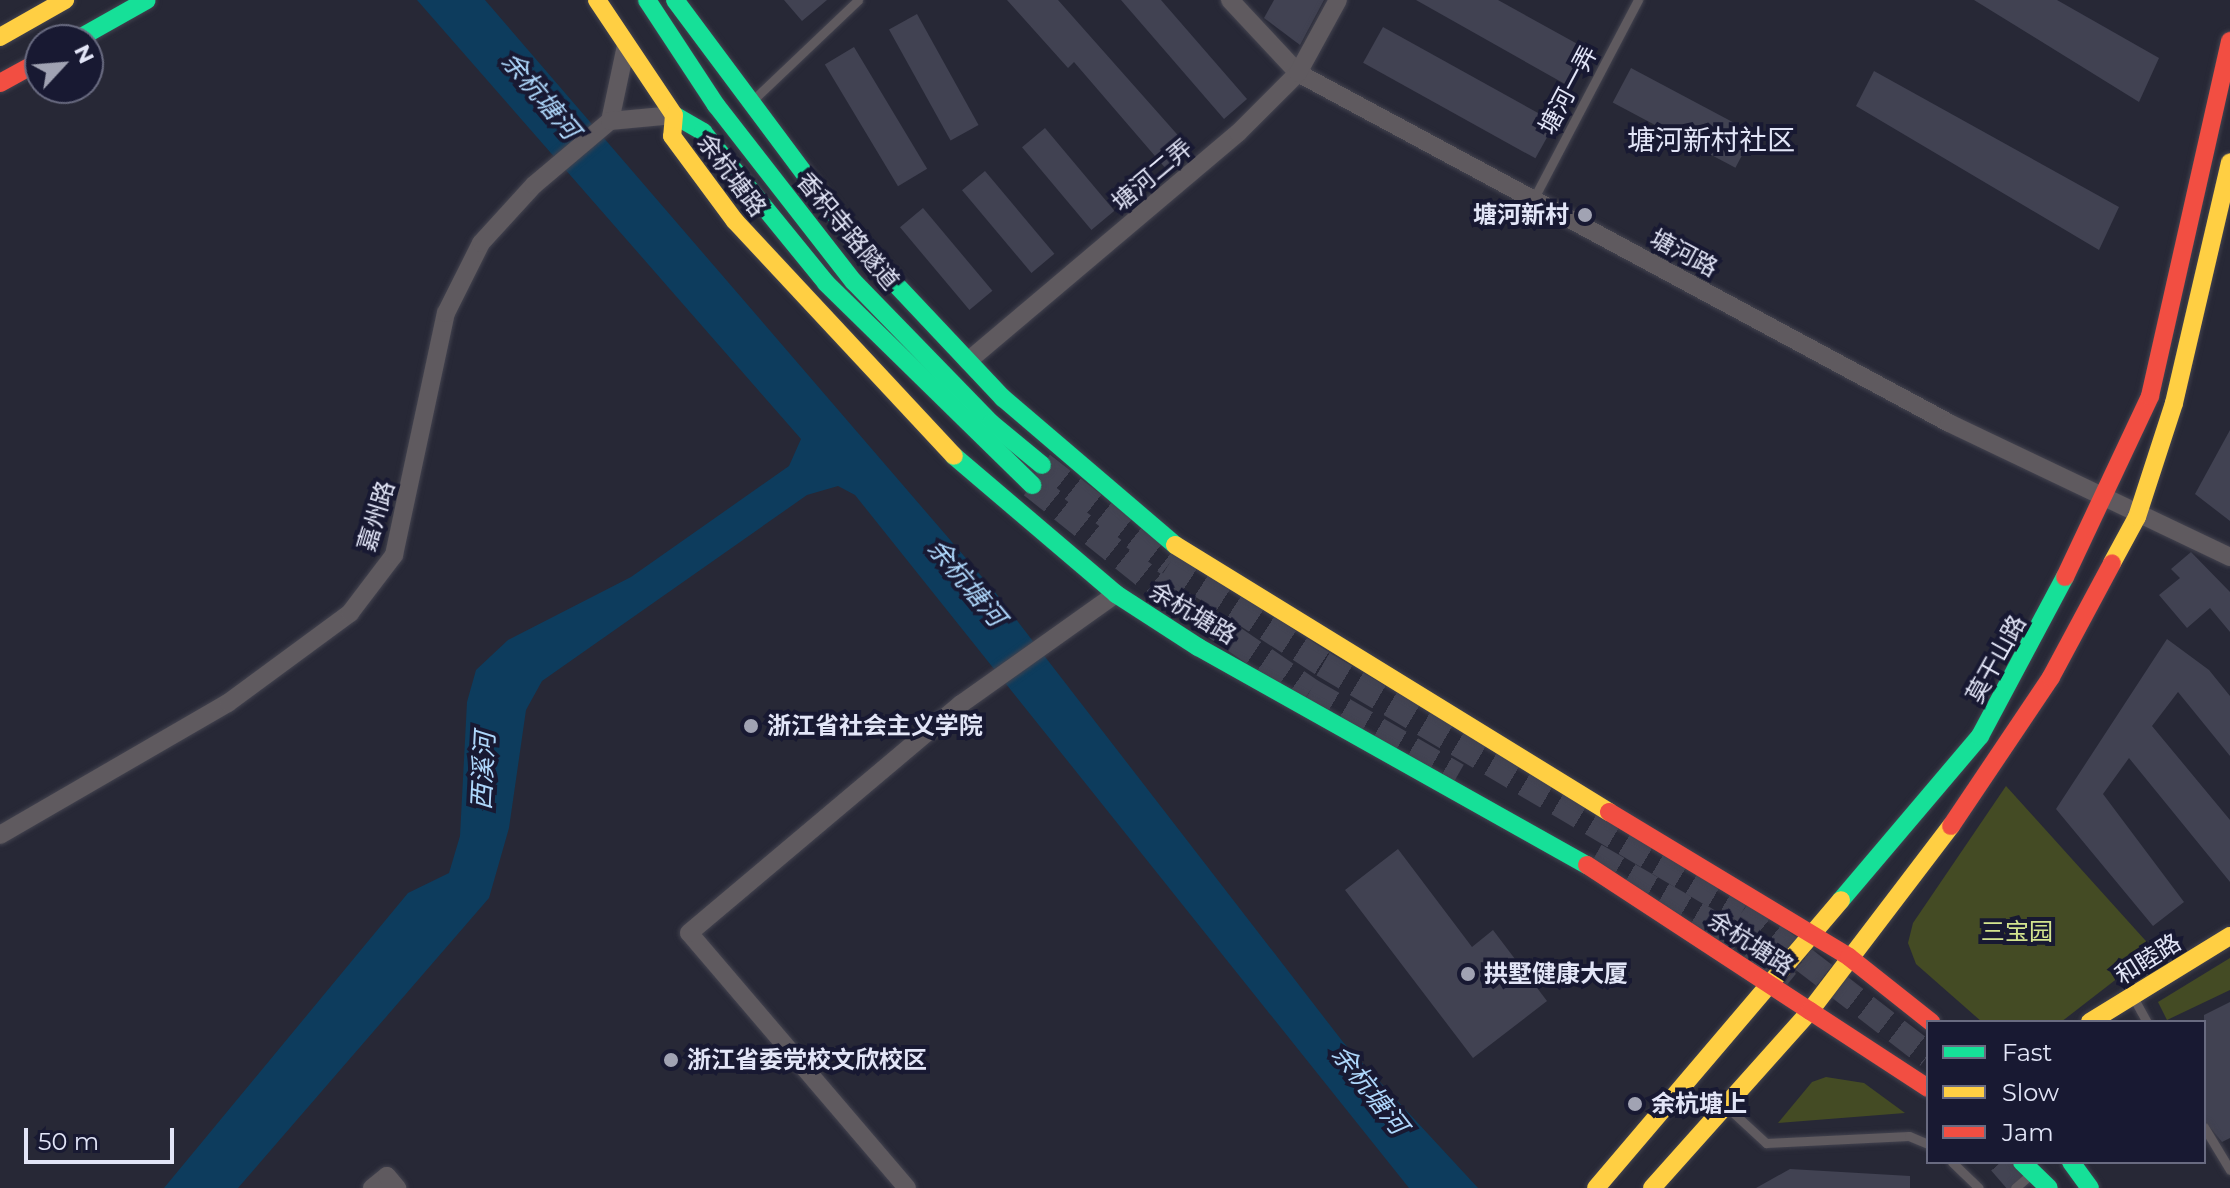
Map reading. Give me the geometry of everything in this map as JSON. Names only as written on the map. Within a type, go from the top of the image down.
[{"type":"main road","points":[[3,33],[65,0]]},
{"type":"main road","points":[[104,24],[147,0]]},
{"type":"main road","name":"余杭塘路","points":[[597,0],[674,115],[672,136],[806,304],[984,485],[1116,594],[1198,647],[1574,857],[1926,1087]]},
{"type":"main road","name":"香积寺路隧道","points":[[647,0],[716,105],[854,282],[991,423],[1042,465]]},
{"type":"main road","name":"余杭塘路","points":[[675,0],[749,104],[853,239],[968,361],[1189,557],[1814,933],[1928,1020]]},
{"type":"main road","name":"莫干山路","points":[[1596,1188],[1980,736],[2107,499],[2150,396],[2230,41]]},
{"type":"main road","points":[[0,83],[24,70]]},
{"type":"main road","name":"香积寺路隧道","points":[[674,115],[703,132],[826,283],[1032,485]]},
{"type":"main road","points":[[1652,1188],[1810,1011],[1849,957],[1924,866],[2051,677],[2137,517],[2174,403],[2230,162]]},
{"type":"main road","name":"和睦路","points":[[2093,1020],[2230,936]]},
{"type":"main road","points":[[2072,1164],[2090,1188]]},
{"type":"main road","points":[[2028,1167],[2049,1188]]},
{"type":"street","name":"塘河路","points":[[1230,0],[1298,73],[1949,423],[2107,499],[2137,517],[2230,557]]},
{"type":"street","name":"塘河二弄","points":[[968,361],[1238,133],[1298,73],[1338,0]]},
{"type":"street","points":[[626,46],[610,121],[674,115]]},
{"type":"street","name":"嘉州路","points":[[0,835],[228,703],[306,649],[376,583],[394,555],[407,508],[457,280],[534,185],[610,121]]},
{"type":"street","points":[[907,1188],[689,933],[986,685],[1116,594]]},
{"type":"street","points":[[372,1188],[387,1176],[397,1188]]},
{"type":"lane","points":[[749,104],[858,0]]},
{"type":"lane","name":"塘河一弄","points":[[1534,198],[1638,0]]},
{"type":"lane","points":[[2133,996],[2146,1020]]},
{"type":"lane","points":[[1725,1106],[1766,1143],[1909,1136],[1926,1143]]},
{"type":"lane","points":[[2206,1130],[2230,1170]]},
{"type":"lane","points":[[1954,1164],[1979,1188]]},
{"type":"lane","points":[[2015,1188],[2028,1167]]},
{"type":"green space","name":"三宝园","points":[[2006,786],[2154,950],[2064,1020],[1980,1020],[1916,964],[1908,943],[1913,923]]},
{"type":"green space","points":[[2230,958],[2230,990],[2167,1020],[2158,1002]]},
{"type":"green space","points":[[1826,1077],[1864,1083],[1905,1113],[1778,1123],[1812,1082]]},
{"type":"water","points":[[417,0],[485,0],[995,592],[1343,1042],[1478,1188],[1409,1188],[855,495],[838,486],[807,495],[542,681],[526,710],[509,828],[489,898],[238,1188],[164,1188],[408,893],[449,873],[460,836],[467,702],[476,670],[508,640],[631,577],[789,466],[801,439]]},
{"type":"building","points":[[784,0],[827,0],[802,21]]},
{"type":"building","points":[[1007,0],[1058,0],[1191,150],[1167,170],[1074,62],[1068,68]]},
{"type":"building","points":[[1121,0],[1161,0],[1247,99],[1224,119]]},
{"type":"building","points":[[1274,0],[1324,0],[1300,45],[1264,18]]},
{"type":"building","points":[[1416,0],[1498,0],[1592,52],[1572,88]]},
{"type":"building","points":[[1974,0],[2057,0],[2159,58],[2139,102]]},
{"type":"building","points":[[917,14],[979,125],[951,141],[889,30]]},
{"type":"building","points":[[1383,27],[1555,123],[1535,158],[1363,63]]},
{"type":"building","points":[[854,47],[927,169],[898,186],[825,65]]},
{"type":"building","points":[[1631,68],[1754,133],[1735,168],[1613,102]]},
{"type":"building","points":[[1874,71],[2119,207],[2099,250],[1856,106]]},
{"type":"building","points":[[1045,128],[1114,211],[1091,230],[1022,147]]},
{"type":"building","points":[[985,171],[1054,254],[1031,273],[962,190]]},
{"type":"building","points":[[923,208],[992,291],[969,310],[900,227]]},
{"type":"building","points":[[2230,430],[2230,521],[2195,494]]},
{"type":"building","points":[[2191,552],[2230,592],[2230,632],[2210,608],[2187,628],[2159,595],[2180,578],[2171,569]]},
{"type":"building","points":[[2167,639],[2209,670],[2230,696],[2230,756],[2178,692],[2152,726],[2230,820],[2230,882],[2129,758],[2103,794],[2184,902],[2153,926],[2056,809]]},
{"type":"building","name":"拱墅健康大厦","points":[[1398,849],[1472,947],[1493,930],[1547,1001],[1473,1058],[1345,890]]},
{"type":"building","points":[[2230,1002],[2230,1138],[2222,1142],[2206,1122],[2204,1015]]},
{"type":"building","points":[[1790,1169],[1910,1176],[1910,1188],[1756,1188]]},
{"type":"tunnel","points":[[1042,465],[1169,564],[1323,664],[1742,912],[1926,1053]]},
{"type":"tunnel","points":[[1032,485],[1168,594],[1310,691],[1457,776]]},
{"type":"tunnel","points":[[1595,856],[1718,927],[1788,984]]},
{"type":"tunnel","points":[[2003,1164],[2024,1188]]},
{"type":"traffic: fast","points":[[104,24],[147,0]]},
{"type":"traffic: fast","points":[[647,0],[716,105],[854,282],[991,423],[1042,465]]},
{"type":"traffic: fast","points":[[675,0],[853,239],[1003,398],[1175,545]]},
{"type":"traffic: fast","points":[[674,115],[703,132],[826,283],[1032,485]]},
{"type":"traffic: fast","points":[[954,456],[1116,594],[1198,647],[1587,865]]},
{"type":"traffic: fast","points":[[1841,900],[1980,736],[2065,577]]},
{"type":"traffic: fast","points":[[2024,1164],[2049,1188]]},
{"type":"traffic: fast","points":[[2072,1164],[2090,1188]]},
{"type":"traffic: slow","points":[[0,37],[65,0]]},
{"type":"traffic: slow","points":[[597,0],[674,115],[672,136],[735,221],[954,456]]},
{"type":"traffic: slow","points":[[2112,563],[2137,517],[2174,403],[2230,162]]},
{"type":"traffic: slow","points":[[1175,545],[1609,812]]},
{"type":"traffic: slow","points":[[1652,1188],[1810,1011],[1951,826]]},
{"type":"traffic: slow","points":[[1596,1188],[1841,900]]},
{"type":"traffic: slow","points":[[2093,1020],[2230,936]]},
{"type":"traffic: jam","points":[[2065,577],[2150,396],[2230,41]]},
{"type":"traffic: jam","points":[[0,83],[24,70]]},
{"type":"traffic: jam","points":[[1951,826],[2051,677],[2112,563]]},
{"type":"traffic: jam","points":[[1609,812],[1849,957]]},
{"type":"traffic: jam","points":[[1587,865],[1810,1011]]},
{"type":"traffic: jam","points":[[1849,957],[1928,1020]]},
{"type":"traffic: jam","points":[[1810,1011],[1926,1087]]},
{"type":"place","name":"塘河新村","points":[[1585,215]]},
{"type":"place","name":"浙江省社会主义学院","points":[[751,726]]},
{"type":"place","name":"拱墅健康大厦","points":[[1468,974]]},
{"type":"place","name":"浙江省委党校文欣校区","points":[[671,1060]]},
{"type":"place","name":"余杭塘上","points":[[1635,1104]]},
{"type":"district","name":"塘河新村社区","points":[[1711,140]]},
{"type":"water label","name":"余杭塘河","points":[[540,96]]},
{"type":"water label","name":"余杭塘河","points":[[966,583]]},
{"type":"water label","name":"西溪河","points":[[484,771]]},
{"type":"water label","name":"余杭塘河","points":[[1369,1090]]}]
